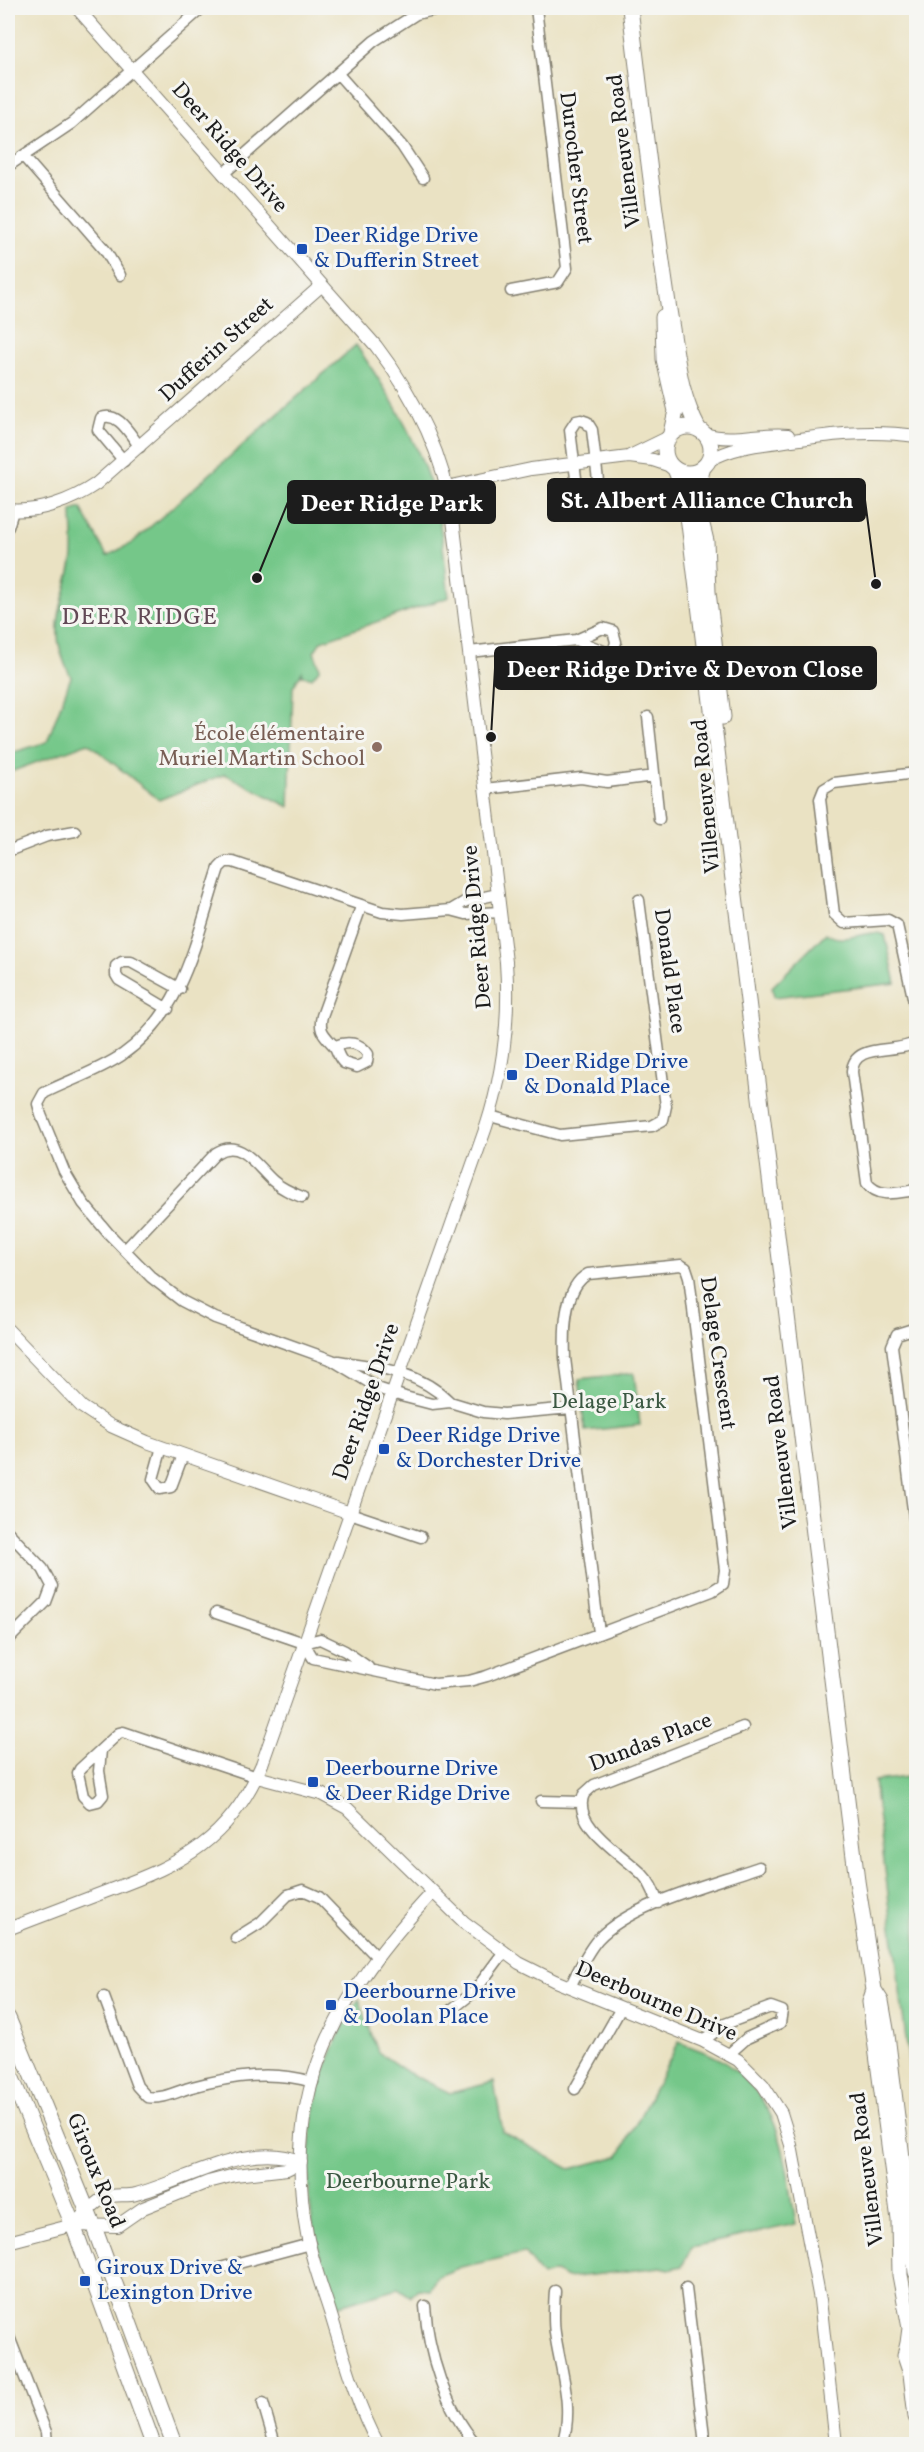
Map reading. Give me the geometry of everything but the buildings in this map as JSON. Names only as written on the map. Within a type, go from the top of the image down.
[{"type":"main road","name":"Villeneuve Road","points":[[630,8],[664,290],[678,375],[686,402],[702,432]]},
{"type":"main road","name":"Villeneuve Road","points":[[664,290],[664,359],[676,411],[669,436]]},
{"type":"main road","points":[[685,427],[702,432],[711,447],[706,464],[692,473],[673,468],[665,456],[669,436],[685,427]]},
{"type":"main road","name":"Villeneuve Road","points":[[706,464],[695,496],[707,552],[708,592],[727,759],[738,908]]},
{"type":"main road","name":"Villeneuve Road","points":[[673,468],[687,505],[857,1881],[874,1990],[881,2001],[887,2035],[916,2272]]},
{"type":"main road","name":"Villeneuve Road","points":[[874,1990],[870,2002],[899,2220],[900,2275],[912,2339],[905,2356],[912,2367]]},
{"type":"main road","name":"Giroux Road","points":[[8,2018],[94,2227],[174,2445]]},
{"type":"main road","name":"Giroux Road","points":[[8,2069],[73,2225],[153,2445]]},
{"type":"main road","points":[[912,2367],[916,2417]]},
{"type":"street","name":"Deer Ridge Drive","points":[[8,1929],[149,1876],[189,1857],[227,1824],[256,1777],[490,1116],[502,1073],[508,1018],[507,973],[498,894],[447,487],[429,434],[406,390],[375,346],[77,8]]},
{"type":"street","points":[[8,166],[72,123],[201,8]]},
{"type":"street","points":[[223,174],[374,42],[404,21],[429,10],[443,8]]},
{"type":"street","name":"Durocher Street","points":[[511,291],[558,282],[567,268],[536,8]]},
{"type":"street","points":[[338,74],[402,146],[423,178]]},
{"type":"street","points":[[23,156],[105,249],[120,275]]},
{"type":"street","name":"Dufferin Street","points":[[10,510],[41,507],[72,498],[124,461],[322,285]]},
{"type":"street","points":[[124,461],[100,433],[98,426],[101,418],[110,416],[117,419],[140,447]]},
{"type":"street","points":[[581,420],[587,422],[592,430],[596,461],[598,497],[589,503],[583,502],[578,494],[574,463],[570,430],[576,421],[581,420]]},
{"type":"street","points":[[702,432],[728,439],[765,434],[801,437]]},
{"type":"street","points":[[706,464],[735,449],[801,437],[863,432],[916,436]]},
{"type":"street","points":[[629,457],[669,436]]},
{"type":"street","points":[[447,487],[574,463],[629,457],[653,460],[673,468]]},
{"type":"street","points":[[8,527],[10,510]]},
{"type":"street","points":[[469,652],[576,640]]},
{"type":"street","points":[[648,717],[659,819]]},
{"type":"street","points":[[916,773],[829,784],[820,799],[834,914],[844,923],[888,920],[897,925],[916,1011]]},
{"type":"street","points":[[485,789],[585,778],[607,782],[654,776]]},
{"type":"street","points":[[8,851],[47,837],[75,831]]},
{"type":"street","points":[[500,912],[466,914],[451,910],[403,914],[361,907],[233,862],[225,862],[219,868],[190,965],[168,1009],[144,1037],[122,1055],[44,1093],[38,1104],[73,1187],[97,1221],[167,1291],[190,1306],[215,1318],[332,1360],[393,1393],[432,1404],[450,1402],[504,1414],[571,1408]]},
{"type":"street","points":[[451,910],[466,901],[498,894]]},
{"type":"street","name":"Donald Place","points":[[490,1116],[560,1135],[652,1126],[663,1120],[666,1106],[639,900]]},
{"type":"street","points":[[335,1046],[324,1038],[321,1022],[361,907]]},
{"type":"street","points":[[168,1009],[119,980],[116,975],[116,966],[126,961],[131,962],[180,989]]},
{"type":"street","points":[[916,1042],[909,1046],[860,1055],[853,1063],[852,1072],[867,1183],[873,1191],[882,1194],[916,1190]]},
{"type":"street","points":[[125,1250],[216,1153],[227,1148],[241,1151],[274,1182],[302,1197]]},
{"type":"street","name":"Delage Crescent","points":[[371,1669],[345,1651],[320,1640],[304,1643],[313,1658],[435,1684],[469,1681],[599,1633],[717,1589],[724,1580],[690,1289],[684,1266],[673,1264],[594,1273],[579,1281],[570,1302],[565,1332],[571,1408],[599,1633]]},
{"type":"street","points":[[916,1328],[897,1334],[892,1346],[916,1533]]},
{"type":"street","points":[[8,1330],[91,1414],[120,1431],[162,1448],[421,1537]]},
{"type":"street","points":[[332,1360],[400,1372],[438,1390],[450,1402]]},
{"type":"street","points":[[162,1448],[153,1479],[154,1485],[160,1489],[171,1487],[183,1455]]},
{"type":"street","points":[[8,1532],[43,1569],[52,1586],[46,1602],[8,1640]]},
{"type":"street","points":[[216,1613],[304,1643]]},
{"type":"street","name":"Dundas Place","points":[[658,1903],[643,1875],[608,1845],[591,1826],[582,1811],[581,1802],[584,1794],[594,1785],[742,1727]]},
{"type":"street","points":[[101,1750],[118,1733],[127,1732],[256,1777]]},
{"type":"street","name":"Deerbourne Drive","points":[[256,1777],[321,1794],[341,1804],[362,1820],[464,1922],[503,1953],[537,1973],[703,2041],[729,2054],[763,2085],[787,2128],[820,2300],[836,2445]]},
{"type":"street","name":"Dundas Place","points":[[542,1801],[581,1802]]},
{"type":"street","points":[[570,1987],[584,1959],[604,1934],[626,1918],[658,1903],[759,1867]]},
{"type":"street","points":[[236,1938],[260,1923],[288,1896],[303,1890],[319,1897],[376,1956]]},
{"type":"street","points":[[378,2445],[351,2382],[310,2244],[303,2199],[301,2162],[304,2119],[323,2049],[338,2016],[376,1956],[433,1892]]},
{"type":"street","points":[[451,2010],[474,1992],[503,1953]]},
{"type":"street","points":[[104,1997],[137,2086],[147,2097],[158,2098],[206,2083],[255,2075],[288,2075],[313,2082]]},
{"type":"street","points":[[703,2041],[729,2022],[771,2007],[782,2011],[780,2023],[747,2038],[729,2054]]},
{"type":"street","points":[[575,2088],[621,2008]]},
{"type":"street","points":[[73,2225],[107,2197],[136,2194],[220,2164],[248,2158],[288,2156],[301,2162]]},
{"type":"street","points":[[8,2242],[73,2225],[117,2226],[143,2208],[208,2182],[235,2175],[287,2169],[301,2162]]},
{"type":"street","points":[[220,2268],[310,2244]]},
{"type":"street","points":[[686,2288],[705,2445]]},
{"type":"street","points":[[555,2290],[554,2324],[568,2416],[562,2445]]},
{"type":"street","points":[[425,2306],[427,2332],[435,2363],[458,2418],[476,2445]]},
{"type":"street","points":[[8,2334],[46,2432],[47,2445]]},
{"type":"street","points":[[263,2403],[275,2445]]},
{"type":"green space","points":[[356,345],[398,411],[423,464],[437,510],[449,597],[321,641],[314,652],[320,668],[312,678],[302,675],[302,672],[293,687],[289,807],[225,774],[159,800],[88,743],[8,773],[8,754],[47,742],[71,677],[59,646],[58,620],[73,557],[72,511],[81,508],[107,556],[132,543]]},
{"type":"green space","points":[[826,933],[840,938],[870,933],[885,935],[896,983],[774,997],[772,987]]},
{"type":"green space","name":"Delage Park","points":[[634,1373],[640,1425],[585,1431],[579,1379]]},
{"type":"green space","points":[[916,1776],[916,2120],[874,1781]]},
{"type":"green space","name":"Deerbourne Park","points":[[359,1999],[378,2052],[409,2073],[450,2093],[494,2082],[503,2132],[570,2169],[619,2156],[679,2042],[716,2057],[742,2076],[757,2093],[769,2112],[784,2154],[796,2224],[692,2247],[682,2266],[669,2269],[661,2267],[567,2278],[555,2272],[542,2276],[524,2253],[461,2267],[436,2277],[430,2290],[418,2289],[410,2296],[398,2288],[336,2306],[314,2232],[310,2202],[310,2141],[314,2111],[331,2053]]},
{"type":"place","name":"Deer Ridge Drive & Dufferin Street","points":[[302,249]]},
{"type":"place","name":"Deer Ridge Park","points":[[257,578]]},
{"type":"place","name":"St. Albert Alliance Church","points":[[876,584]]},
{"type":"place","name":"Deer Ridge Drive & Devon Close","points":[[491,737]]},
{"type":"place","name":"École élémentaire Muriel Martin School","points":[[377,747]]},
{"type":"place","name":"Deer Ridge Drive & Donald Place","points":[[512,1075]]},
{"type":"place","name":"Deer Ridge Drive & Dorchester Drive","points":[[384,1449]]},
{"type":"place","name":"Deerbourne Drive & Deer Ridge Drive","points":[[313,1782]]},
{"type":"place","name":"Deerbourne Drive & Doolan Place","points":[[331,2005]]},
{"type":"place","name":"Giroux Drive & Lexington Drive","points":[[85,2281]]},
{"type":"district","name":"DEER RIDGE","points":[[140,618]]}]
